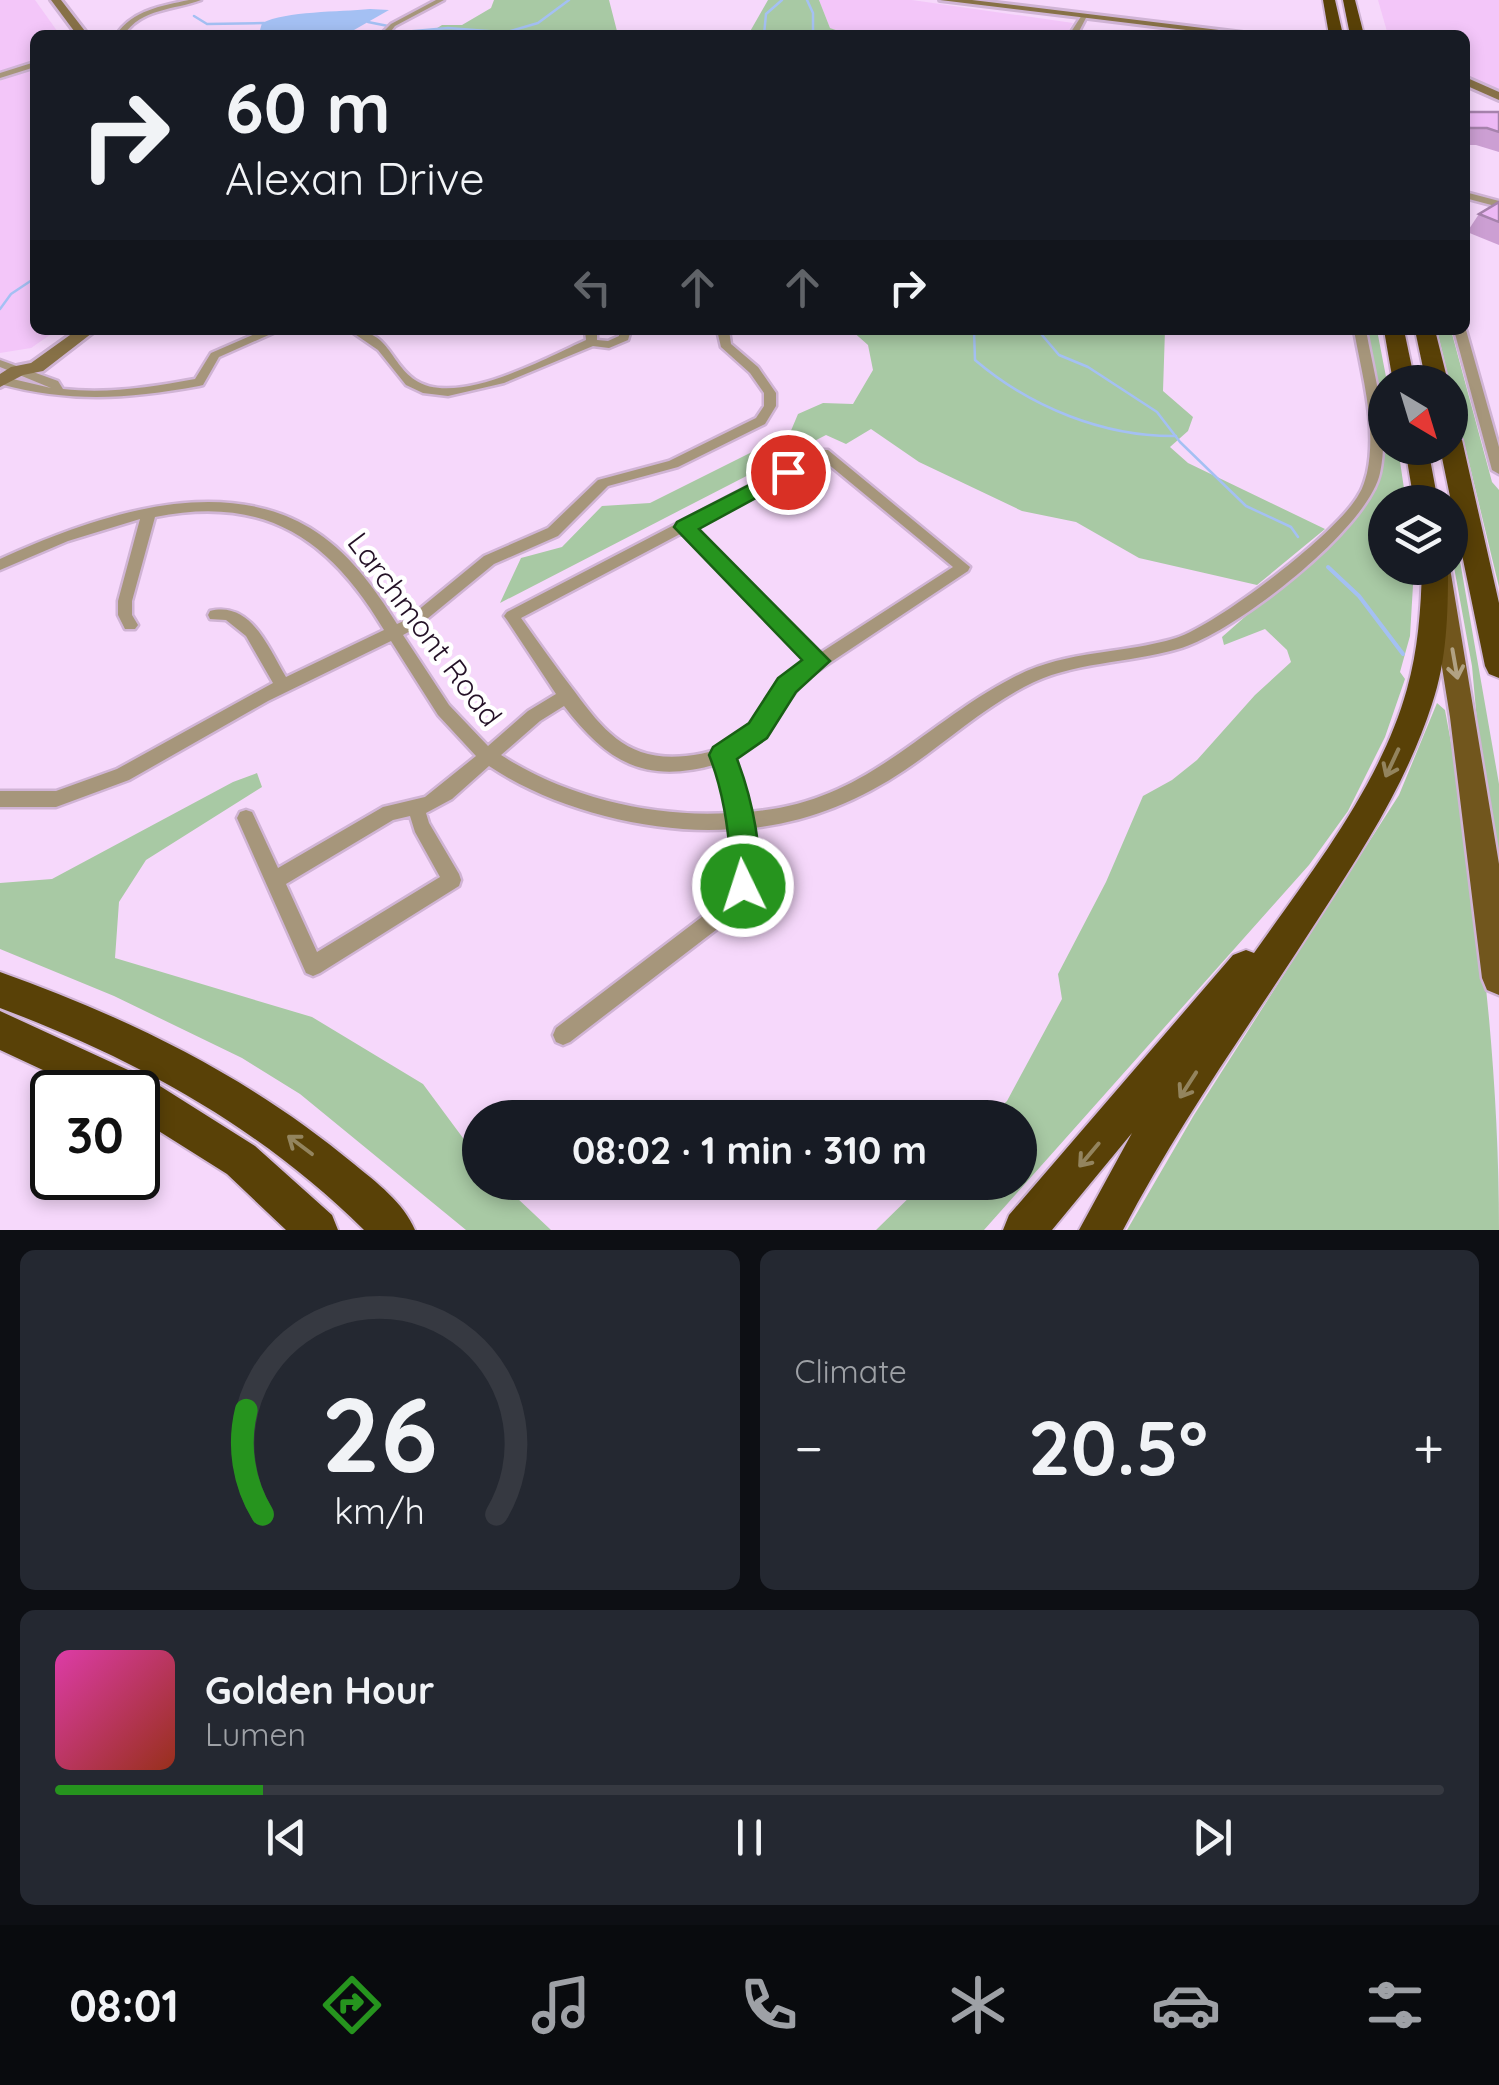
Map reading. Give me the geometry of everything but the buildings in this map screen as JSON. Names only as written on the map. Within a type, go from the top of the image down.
[{"type":"highway","points":[[1329,0],[1335,30]]},
{"type":"highway","points":[[1348,0],[1356,30]]},
{"type":"highway","points":[[1395,335],[1401,365]]},
{"type":"highway","points":[[1427,335],[1433,365]]},
{"type":"highway","points":[[1455,465],[1499,666]]},
{"type":"highway","points":[[1100,1230],[1152,1140],[1373,802],[1417,706],[1427,667],[1435,585]]},
{"type":"highway","points":[[1024,1230],[1339,858]]},
{"type":"highway","points":[[0,990],[138,1044],[223,1092],[326,1164],[392,1223]]},
{"type":"highway","points":[[0,1030],[84,1070]]},
{"type":"highway","points":[[160,1110],[241,1160],[317,1230]]},
{"type":"main road","points":[[42,0],[63,30]]},
{"type":"main road","points":[[56,0],[79,30]]},
{"type":"main road","points":[[945,0],[1210,30]]},
{"type":"main road","points":[[1470,83],[1499,96]]},
{"type":"main road","points":[[4,375],[62,335]]},
{"type":"main road","points":[[4,375],[37,367],[81,335]]},
{"type":"main road","points":[[1440,585],[1464,717],[1499,978]]},
{"type":"street","points":[[123,30],[142,14],[198,0]]},
{"type":"street","points":[[388,30],[438,0]]},
{"type":"street","points":[[1077,30],[1084,16]]},
{"type":"street","points":[[0,76],[30,66]]},
{"type":"street","points":[[1470,196],[1499,204]]},
{"type":"street","points":[[4,375],[42,394],[108,397],[199,382],[216,354],[262,335]]},
{"type":"street","points":[[364,335],[386,348],[412,384],[434,392],[482,386],[592,336],[615,344],[624,335]]},
{"type":"street","points":[[0,799],[56,799],[104,784],[393,633],[436,606],[489,560],[553,532],[586,496],[604,483],[674,464],[760,421],[770,406],[770,393],[754,370],[724,345],[723,335]]},
{"type":"street","name":"Larchmont Road","points":[[0,565],[78,532],[149,513],[253,512],[313,534],[350,568],[450,718],[490,757],[532,781],[599,805],[675,821],[738,823],[807,810],[864,786],[1005,688],[1038,672],[1079,660],[1185,641],[1235,614],[1344,523],[1362,502],[1373,479],[1376,437],[1361,335]]},
{"type":"street","points":[[1461,335],[1499,470]]},
{"type":"street","points":[[823,453],[963,568],[787,685],[758,731],[722,755],[668,764],[632,756],[610,745],[568,695],[512,616],[684,527],[823,453]]},
{"type":"street","points":[[130,625],[125,601],[149,513]]},
{"type":"street","points":[[684,527],[818,661]]},
{"type":"street","points":[[215,615],[229,614],[251,632],[284,687]]},
{"type":"street","points":[[274,881],[390,813],[416,807],[446,793],[534,716],[568,695]]},
{"type":"street","points":[[564,1035],[734,903],[746,870],[734,787],[722,755]]},
{"type":"street","points":[[246,818],[313,966],[452,880],[420,826],[416,807]]},
{"type":"shaded area","points":[[0,0],[35,0],[56,30],[30,30],[30,62],[0,72]]},
{"type":"shaded area","points":[[819,0],[912,0],[1073,23],[1069,30],[830,28]]},
{"type":"shaded area","points":[[1378,0],[1499,0],[1499,89],[1470,77],[1470,30],[1387,30]]},
{"type":"shaded area","points":[[30,70],[30,335],[50,335],[31,348],[0,353],[0,81]]},
{"type":"green space","points":[[494,0],[609,0],[617,30],[434,30],[442,25],[462,25],[491,8]]},
{"type":"green space","points":[[768,0],[819,0],[830,28],[836,30],[751,30]]},
{"type":"green space","points":[[857,335],[1165,335],[1163,391],[1193,417],[1188,431],[1170,447],[1188,463],[1325,529],[1257,585],[1139,558],[1076,522],[1022,511],[919,462],[871,429],[846,444],[826,435],[500,603],[521,558],[562,547],[602,506],[650,503],[790,433],[798,414],[823,403],[853,404],[873,370],[868,345]]},
{"type":"green space","points":[[1365,335],[1378,335],[1384,365],[1370,365]]},
{"type":"green space","points":[[1438,335],[1452,335],[1460,365],[1445,365]]},
{"type":"green space","points":[[1468,393],[1492,482],[1499,490],[1499,587],[1468,459]]},
{"type":"green space","points":[[1379,465],[1401,465],[1403,485],[1377,485]]},
{"type":"green space","points":[[1368,502],[1368,585],[1413,585],[1410,636],[1400,672],[1405,679],[1385,737],[1348,811],[1309,865],[1037,1170],[1037,1100],[1008,1100],[1062,999],[1058,974],[1106,882],[1143,796],[1197,760],[1255,695],[1291,662],[1287,650],[1265,629],[1224,645],[1222,637],[1357,518]]},
{"type":"green space","points":[[1457,585],[1464,585],[1499,784],[1499,873],[1479,744],[1472,666]]},
{"type":"green space","points":[[1437,703],[1445,710],[1457,774],[1484,968],[1495,1099],[1499,1230],[1127,1230],[1194,1115],[1399,795]]},
{"type":"green space","points":[[257,773],[262,787],[146,860],[119,902],[115,958],[312,1017],[423,1084],[462,1137],[462,1200],[519,1200],[551,1230],[466,1230],[300,1094],[242,1058],[114,996],[0,949],[0,883],[52,879],[233,782]]},
{"type":"green space","points":[[907,1200],[1011,1200],[984,1230],[876,1230]]},
{"type":"water","points":[[389,10],[354,30],[260,30],[262,23],[272,19]]},
{"type":"waterway","points":[[514,30],[538,23],[569,0]]},
{"type":"waterway","points":[[764,30],[766,14],[782,0]]},
{"type":"waterway","points":[[807,0],[813,13],[813,30]]},
{"type":"waterway","points":[[194,16],[207,24],[264,23]]},
{"type":"waterway","points":[[368,22],[388,26]]},
{"type":"waterway","points":[[426,30],[474,30]]},
{"type":"waterway","points":[[0,309],[11,294],[30,281]]},
{"type":"waterway","points":[[974,335],[975,360],[1044,405],[1095,425],[1175,436]]},
{"type":"waterway","points":[[1042,335],[1059,355],[1088,367],[1157,412],[1175,436]]},
{"type":"waterway","points":[[1175,436],[1246,506],[1291,527],[1298,537]]},
{"type":"waterway","points":[[1328,567],[1359,596],[1403,654]]},
{"type":"route","points":[[743,886],[746,870],[734,787],[722,755],[758,731],[787,685],[818,661],[684,527],[788,472]]}]
